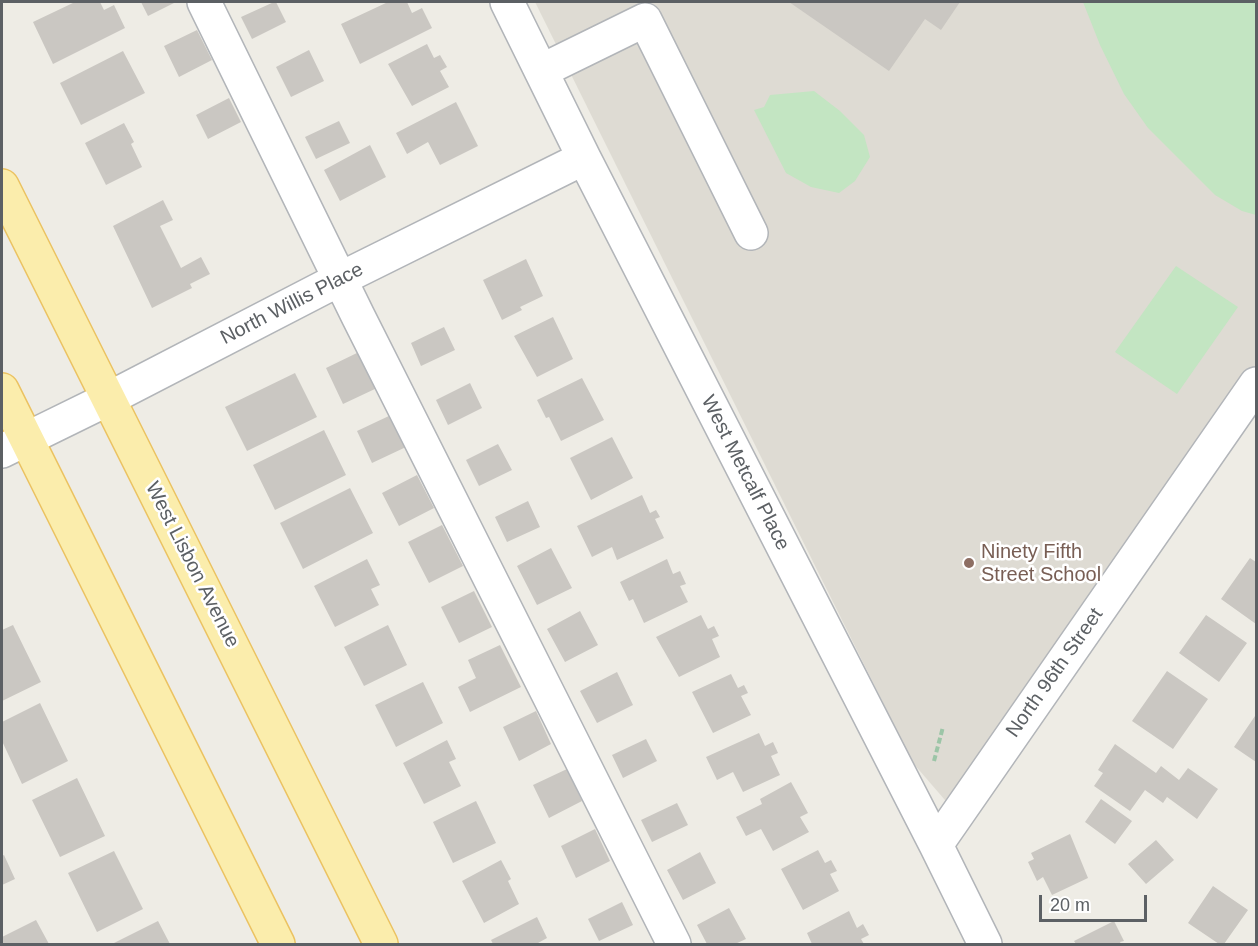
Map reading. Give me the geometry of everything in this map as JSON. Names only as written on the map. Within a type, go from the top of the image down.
[{"type":"main road","name":"West Lisbon Avenue","points":[[2,186],[381,945]]},
{"type":"main road","points":[[2,390],[14,445],[278,945]]},
{"type":"street","points":[[204,2],[340,279],[674,945]]},
{"type":"street","name":"West Metcalf Place","points":[[507,2],[584,158],[936,845],[984,945]]},
{"type":"street","points":[[541,71],[645,20],[751,233]]},
{"type":"street","name":"North Willis Place","points":[[14,445],[584,158]]},
{"type":"street","name":"North 96th Street","points":[[936,845],[1257,384]]},
{"type":"path","points":[[933,765],[943,727]]},
{"type":"shaded area","name":"Ninety Fifth Street School","points":[[535,2],[1256,2],[1256,364],[957,814],[913,763]]},
{"type":"green space","points":[[1083,2],[1256,2],[1256,215],[1242,211],[1215,195],[1148,128],[1124,94],[1100,45]]},
{"type":"green space","points":[[814,91],[840,111],[864,135],[870,157],[855,181],[839,193],[811,187],[786,173],[754,110],[764,107],[770,95]]},
{"type":"green space","points":[[1176,266],[1238,307],[1177,394],[1115,352]]},
{"type":"building","points":[[75,2],[100,2],[104,10],[114,5],[125,28],[53,64],[33,22]]},
{"type":"building","points":[[141,2],[176,2],[148,16]]},
{"type":"building","points":[[274,2],[286,22],[252,39],[241,17]]},
{"type":"building","points":[[388,2],[407,2],[412,13],[422,8],[432,28],[360,64],[341,24]]},
{"type":"building","points":[[789,2],[960,2],[941,30],[925,19],[889,71]]},
{"type":"building","points":[[197,30],[212,60],[179,77],[164,46]]},
{"type":"building","points":[[427,44],[434,58],[440,55],[447,67],[440,71],[449,87],[412,106],[388,64]]},
{"type":"building","points":[[309,50],[324,81],[291,97],[276,67]]},
{"type":"building","points":[[123,51],[145,93],[81,125],[60,83]]},
{"type":"building","points":[[229,98],[241,122],[208,139],[196,115]]},
{"type":"building","points":[[456,102],[478,146],[440,165],[428,142],[407,154],[396,133]]},
{"type":"building","points":[[339,121],[350,143],[316,159],[305,137]]},
{"type":"building","points":[[124,123],[134,142],[131,144],[142,167],[106,185],[85,143]]},
{"type":"building","points":[[370,145],[386,177],[340,201],[324,170]]},
{"type":"building","points":[[163,200],[173,220],[160,226],[181,268],[201,257],[210,274],[190,284],[192,288],[152,308],[113,226]]},
{"type":"building","points":[[526,259],[543,296],[520,307],[522,310],[502,320],[483,280]]},
{"type":"building","points":[[553,317],[573,359],[537,377],[514,336]]},
{"type":"building","points":[[444,327],[455,350],[421,366],[411,343]]},
{"type":"building","points":[[359,352],[377,388],[343,404],[326,368]]},
{"type":"building","points":[[295,373],[317,417],[247,451],[225,407]]},
{"type":"building","points":[[582,378],[604,420],[561,441],[537,400]]},
{"type":"building","points":[[470,383],[482,408],[448,425],[436,400]]},
{"type":"building","points":[[391,415],[406,447],[372,463],[357,431]]},
{"type":"building","points":[[324,430],[346,475],[275,510],[253,465]]},
{"type":"building","points":[[612,437],[633,478],[591,500],[570,458]]},
{"type":"building","points":[[498,444],[512,470],[479,486],[466,460]]},
{"type":"building","points":[[417,475],[434,508],[399,526],[382,493]]},
{"type":"building","points":[[350,488],[373,533],[303,569],[280,523]]},
{"type":"building","points":[[642,495],[650,513],[656,510],[660,517],[655,519],[664,538],[617,560],[612,547],[592,557],[577,526]]},
{"type":"building","points":[[528,501],[540,527],[507,542],[495,517]]},
{"type":"building","points":[[442,525],[463,566],[429,583],[408,542]]},
{"type":"building","points":[[551,548],[572,588],[537,605],[517,566]]},
{"type":"building","points":[[1250,558],[1256,562],[1256,624],[1221,599]]},
{"type":"building","points":[[367,559],[380,585],[371,589],[379,605],[335,627],[314,586]]},
{"type":"building","points":[[667,559],[673,574],[680,571],[686,584],[680,586],[688,602],[644,623],[633,599],[629,601],[620,582]]},
{"type":"building","points":[[474,591],[492,627],[459,643],[441,607]]},
{"type":"building","points":[[580,611],[598,645],[565,662],[547,629]]},
{"type":"building","points":[[701,615],[708,629],[714,626],[719,636],[712,639],[720,657],[679,677],[656,637]]},
{"type":"building","points":[[1206,615],[1247,643],[1219,682],[1179,653]]},
{"type":"building","points":[[13,625],[41,682],[2,701],[2,630]]},
{"type":"building","points":[[388,625],[407,665],[364,686],[344,647]]},
{"type":"building","points":[[500,645],[521,687],[470,712],[458,687],[476,678],[468,660]]},
{"type":"building","points":[[1167,671],[1208,699],[1173,749],[1132,721]]},
{"type":"building","points":[[617,672],[633,705],[597,723],[580,691]]},
{"type":"building","points":[[731,674],[738,688],[744,685],[748,693],[741,696],[751,715],[713,733],[692,692]]},
{"type":"building","points":[[423,682],[443,723],[396,747],[375,705]]},
{"type":"building","points":[[40,703],[68,761],[22,784],[2,741],[2,722]]},
{"type":"building","points":[[536,711],[551,744],[519,761],[503,727]]},
{"type":"building","points":[[1256,717],[1256,762],[1234,747]]},
{"type":"building","points":[[759,733],[765,746],[773,742],[778,753],[771,756],[780,775],[743,792],[733,772],[717,780],[706,757]]},
{"type":"building","points":[[646,739],[657,761],[623,778],[612,755]]},
{"type":"building","points":[[447,740],[456,759],[449,762],[461,786],[424,804],[403,763]]},
{"type":"building","points":[[1115,744],[1156,773],[1161,766],[1179,780],[1188,768],[1218,789],[1197,819],[1167,797],[1163,803],[1145,790],[1130,811],[1094,786],[1103,773],[1098,770]]},
{"type":"building","points":[[567,769],[582,801],[549,818],[533,785]]},
{"type":"building","points":[[77,778],[105,836],[60,857],[32,800]]},
{"type":"building","points":[[791,782],[808,813],[800,817],[809,832],[773,851],[761,829],[746,836],[736,817],[762,804],[760,799]]},
{"type":"building","points":[[1101,799],[1132,821],[1115,844],[1085,822]]},
{"type":"building","points":[[476,801],[496,843],[453,863],[433,822]]},
{"type":"building","points":[[677,803],[688,825],[652,842],[641,820]]},
{"type":"building","points":[[595,829],[610,861],[576,878],[561,846]]},
{"type":"building","points":[[1070,834],[1088,878],[1052,895],[1043,877],[1037,881],[1028,862],[1034,859],[1031,853]]},
{"type":"building","points":[[1156,840],[1174,860],[1146,884],[1128,864]]},
{"type":"building","points":[[818,850],[825,863],[831,860],[837,871],[830,874],[839,891],[803,910],[781,869]]},
{"type":"building","points":[[114,851],[143,909],[97,932],[68,873]]},
{"type":"building","points":[[700,852],[716,883],[683,900],[667,870]]},
{"type":"building","points":[[4,855],[15,879],[2,885],[2,856]]},
{"type":"building","points":[[501,860],[511,879],[508,881],[519,904],[484,923],[462,881]]},
{"type":"building","points":[[1213,886],[1248,910],[1224,944],[1219,944],[1188,923]]},
{"type":"building","points":[[622,902],[633,925],[599,941],[588,919]]},
{"type":"building","points":[[729,908],[746,939],[735,944],[707,944],[697,925]]},
{"type":"building","points":[[849,911],[857,928],[863,924],[869,935],[861,939],[864,944],[812,944],[807,933]]},
{"type":"building","points":[[537,917],[547,938],[539,944],[493,944],[491,940]]},
{"type":"building","points":[[36,920],[49,944],[3,944],[2,937]]},
{"type":"building","points":[[158,921],[170,944],[112,944]]},
{"type":"building","points":[[1114,921],[1124,941],[1120,942],[1121,944],[1076,944],[1074,941]]},
{"type":"place","name":"Ninety Fifth Street School","points":[[969,563]]}]
